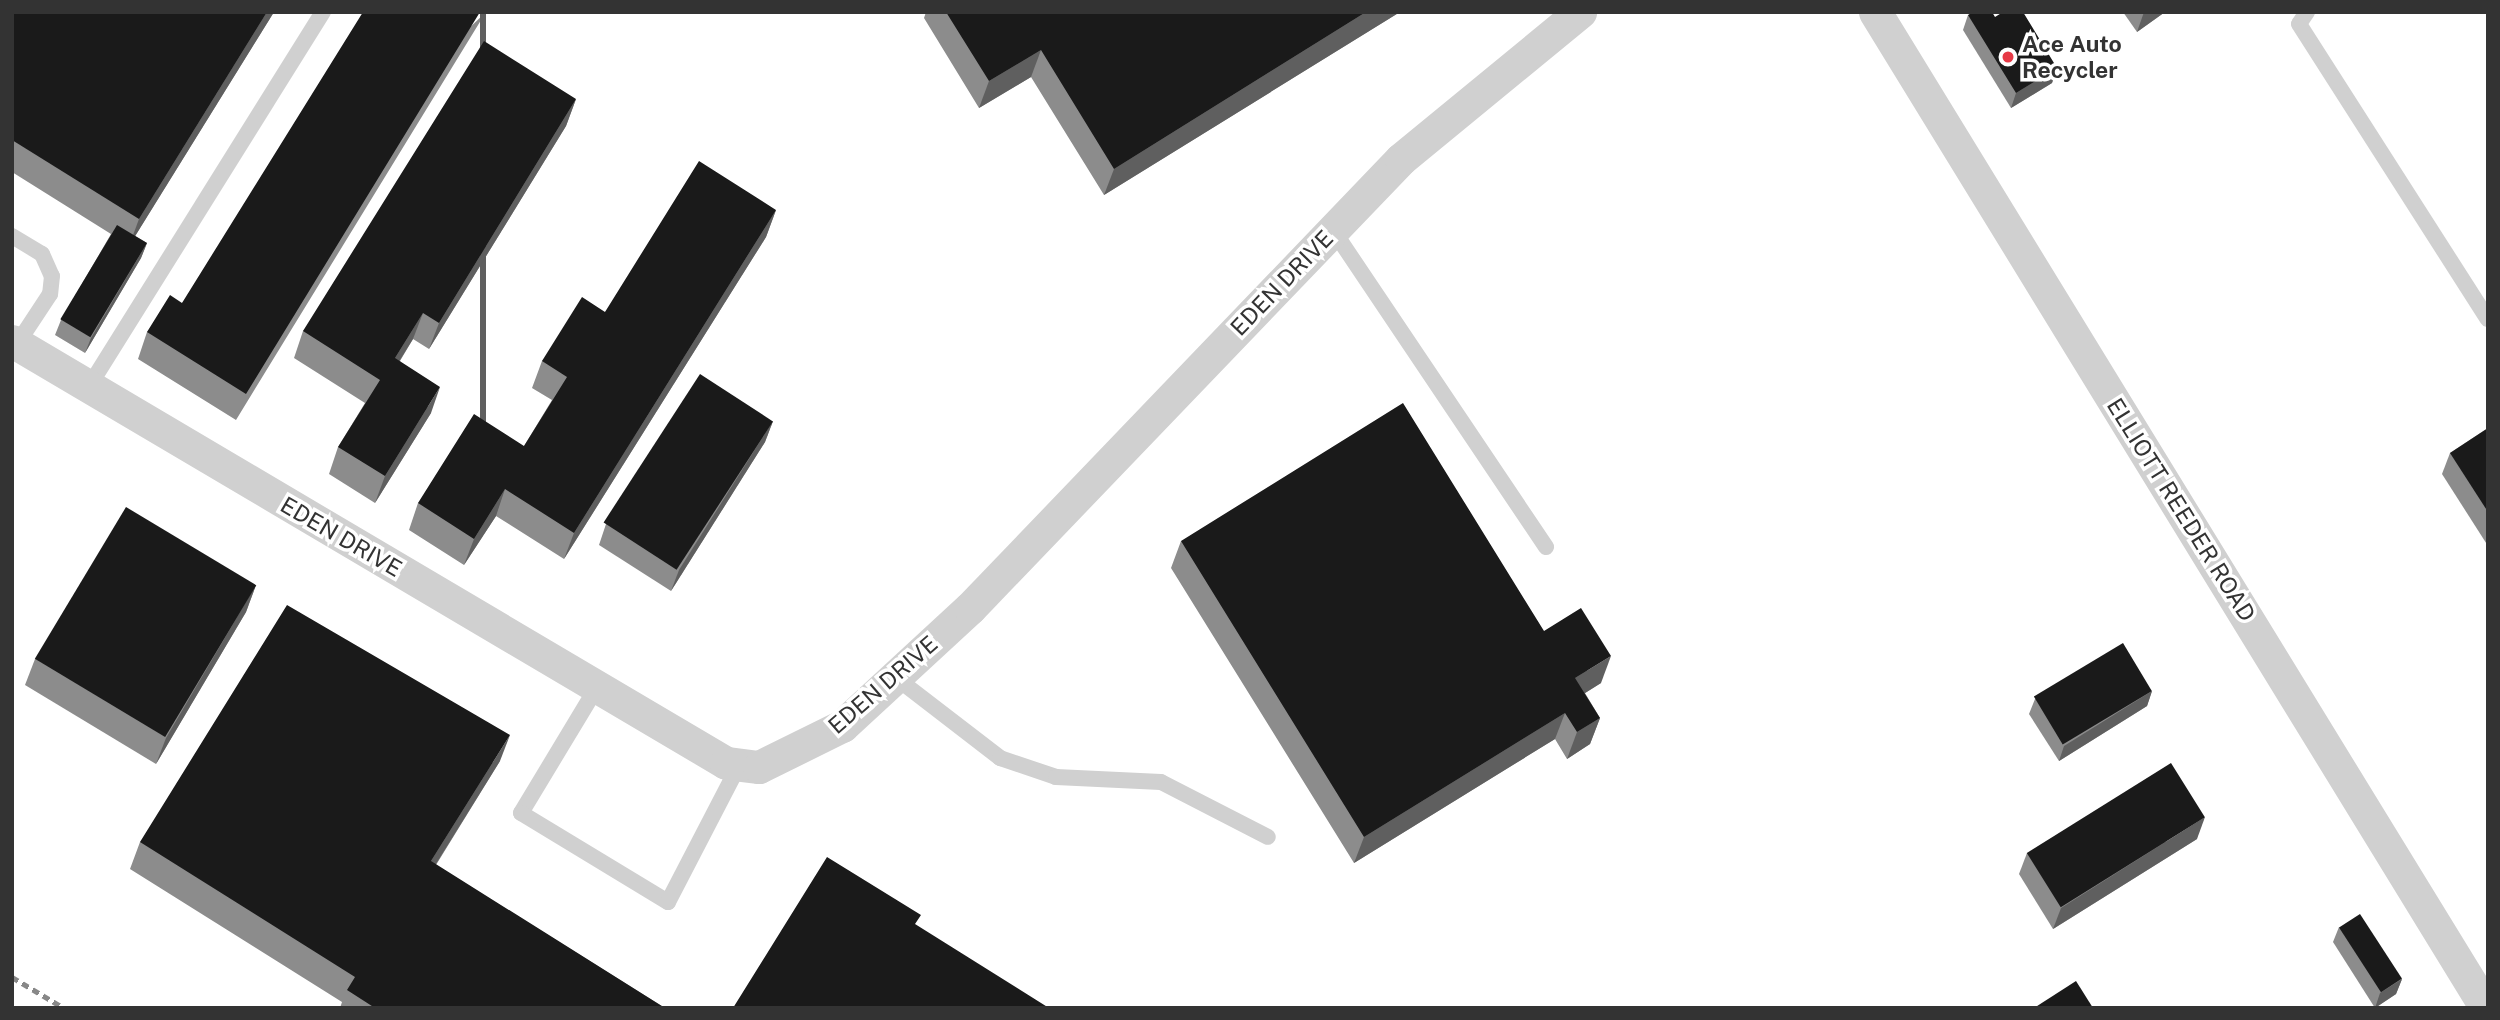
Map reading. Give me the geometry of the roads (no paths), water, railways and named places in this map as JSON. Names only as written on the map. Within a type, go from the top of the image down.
[{"type":"street","name":"EDEN DRIVE","points":[[15,343],[726,763],[759,767],[792,756],[842,726],[970,608],[1401,159],[1580,12]]},
{"type":"street","name":"ELLIOTT REEDER ROAD","points":[[1875,12],[2486,1008]]},
{"type":"lane","points":[[88,388],[323,12]]},
{"type":"lane","points":[[2307,12],[2298,24],[2488,319]]},
{"type":"lane","points":[[1333,230],[1546,547]]},
{"type":"lane","points":[[12,236],[43,254],[52,276],[50,294],[15,343]]},
{"type":"lane","points":[[895,677],[1000,758],[1056,777],[1161,782],[1268,837]]},
{"type":"lane","points":[[597,687],[521,813],[668,902],[739,765]]},
{"type":"railway","points":[[12,977],[64,1008]]},
{"type":"place","name":"Ace Auto Recycler","points":[[2008,57]]}]
